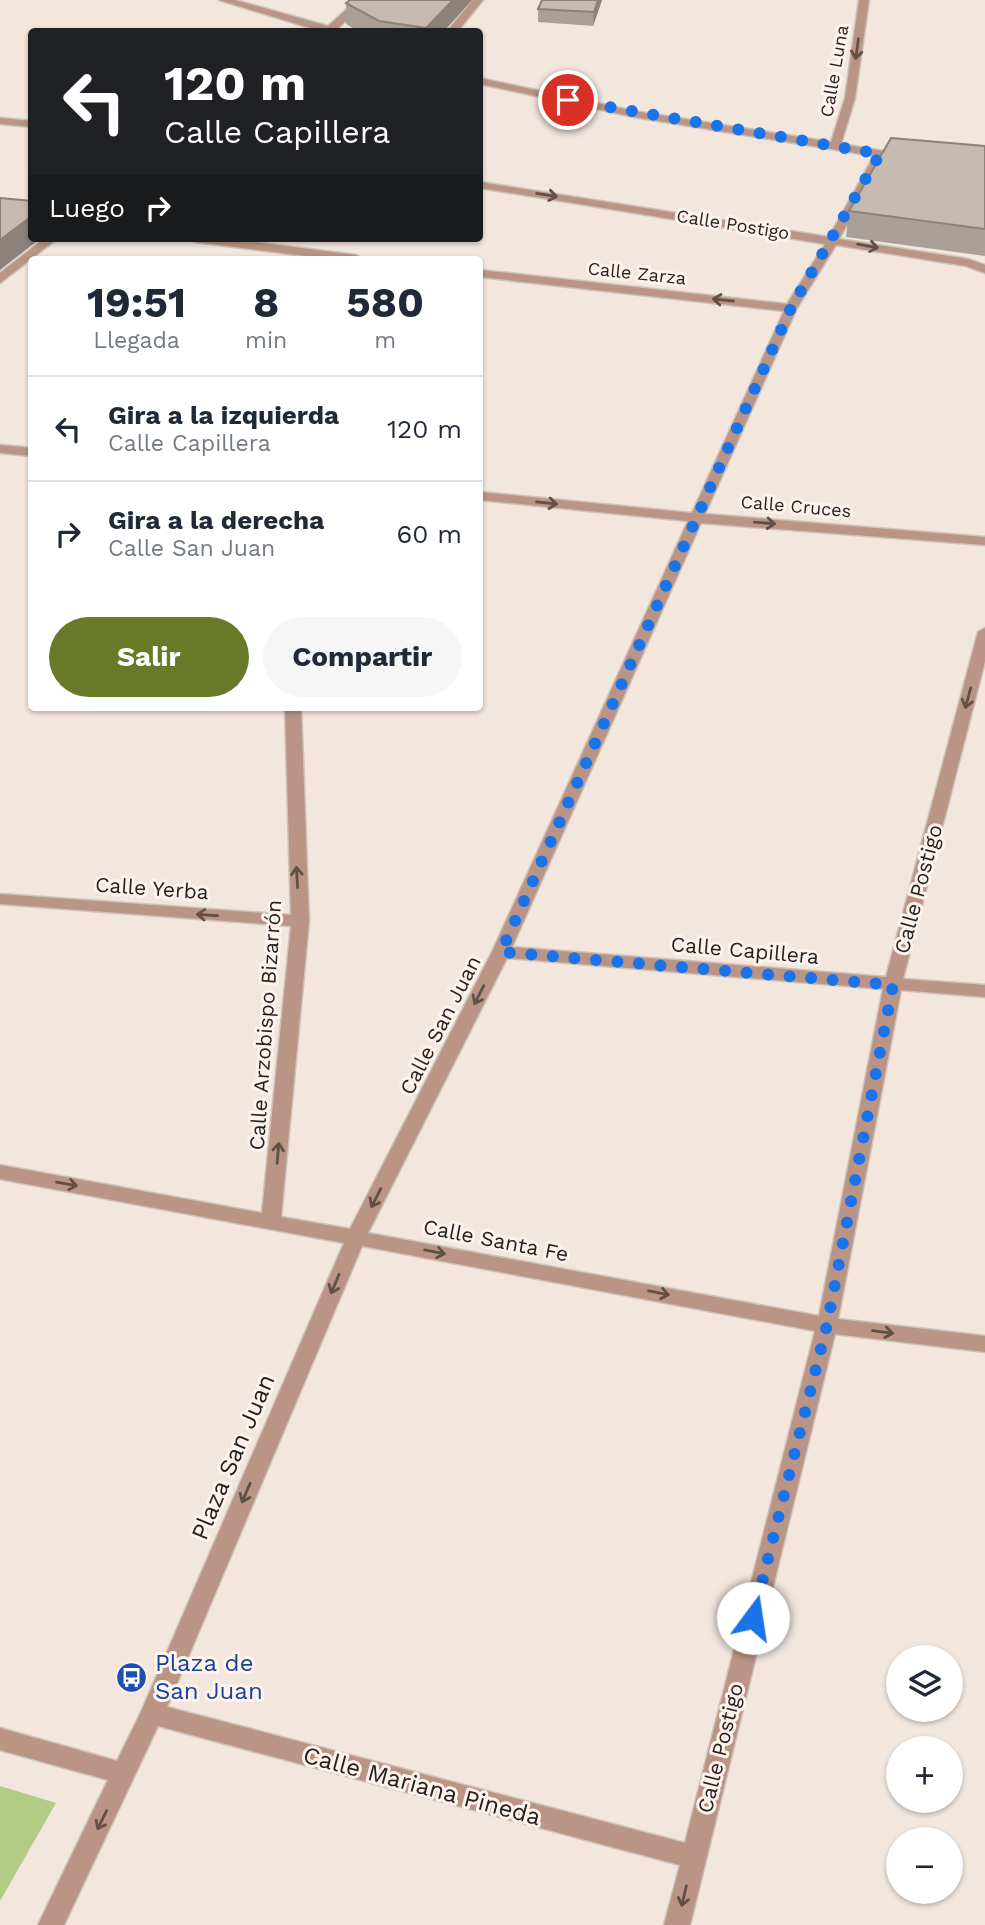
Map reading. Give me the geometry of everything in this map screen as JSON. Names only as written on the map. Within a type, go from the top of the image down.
[{"type":"street","points":[[224,0],[319,28]]},
{"type":"street","points":[[332,28],[363,0]]},
{"type":"street","points":[[454,28],[478,0]]},
{"type":"street","name":"Calle Luna","points":[[835,147],[850,98],[864,0]]},
{"type":"street","points":[[483,82],[634,114],[906,157]]},
{"type":"street","points":[[0,121],[28,124]]},
{"type":"street","points":[[791,308],[880,154]]},
{"type":"street","name":"Calle Postigo","points":[[483,185],[832,240],[968,263],[985,269]]},
{"type":"street","points":[[29,256],[47,242]]},
{"type":"street","points":[[215,242],[278,255],[298,256]]},
{"type":"street","points":[[0,279],[28,257]]},
{"type":"street","name":"Calle Zarza","points":[[483,273],[791,308]]},
{"type":"street","name":"Calle San Juan","points":[[360,1229],[501,952],[791,308]]},
{"type":"street","points":[[0,449],[28,452]]},
{"type":"street","name":"Calle Cruces","points":[[483,496],[697,518],[985,541]]},
{"type":"street","name":"Calle Postigo","points":[[677,1925],[827,1325],[893,985],[985,632]]},
{"type":"street","name":"Calle Arzobispo Bizarrón","points":[[271,1221],[300,922],[293,711]]},
{"type":"street","name":"Calle Yerba","points":[[0,899],[300,922]]},
{"type":"street","name":"Calle Capillera","points":[[501,952],[985,991]]},
{"type":"street","name":"Calle Santa Fe","points":[[0,1172],[271,1221],[360,1229],[827,1325],[985,1344]]},
{"type":"street","name":"Plaza San Juan","points":[[51,1925],[152,1714],[360,1229]]},
{"type":"street","name":"Calle Mariana Pineda","points":[[152,1714],[693,1857]]},
{"type":"street","points":[[0,1739],[124,1774]]},
{"type":"green space","points":[[0,1786],[56,1803],[0,1901]]},
{"type":"building","points":[[350,0],[453,0],[426,28],[379,21],[346,3]]},
{"type":"building","points":[[542,0],[598,0],[594,12],[538,9]]},
{"type":"building","points":[[891,138],[985,146],[985,229],[849,211]]},
{"type":"building","points":[[0,198],[28,201],[28,219],[0,240]]},
{"type":"place","name":"Plaza de San Juan","points":[[132,1677]]},
{"type":"route","points":[[568,100],[634,114],[880,154],[791,308],[501,952],[893,985],[827,1325],[753,1618]]}]
